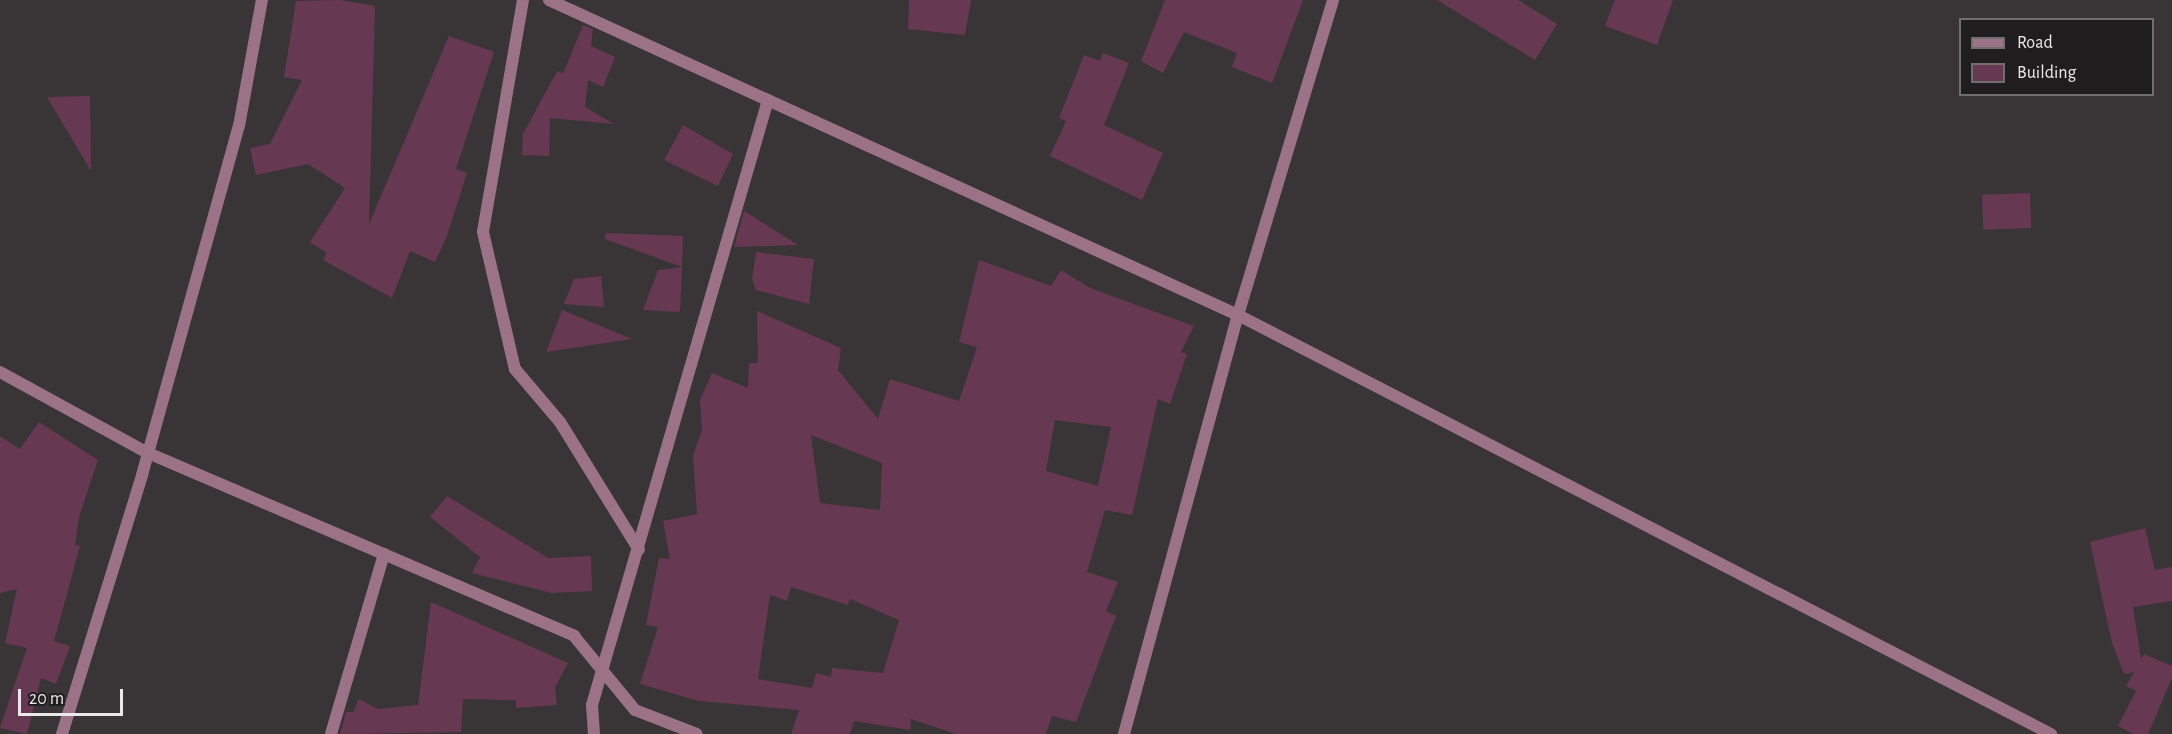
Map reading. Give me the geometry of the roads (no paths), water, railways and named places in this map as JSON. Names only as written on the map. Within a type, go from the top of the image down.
[{"type":"street","points":[[62,734],[148,453],[239,126],[262,0]]},
{"type":"street","points":[[524,0],[483,232],[515,369],[560,422],[639,549]]},
{"type":"street","points":[[549,0],[1239,315],[2051,734]]},
{"type":"street","points":[[1124,734],[1239,315],[1333,0]]},
{"type":"street","points":[[594,734],[592,705],[768,100]]},
{"type":"street","points":[[0,372],[148,453],[574,636],[635,710],[696,734]]},
{"type":"street","points":[[332,734],[384,554]]}]
